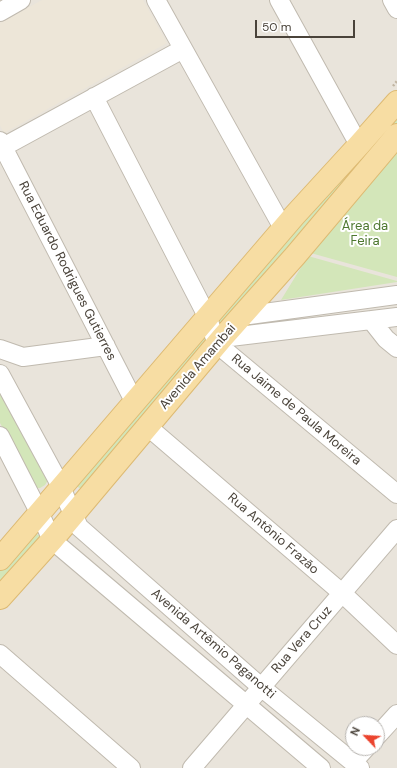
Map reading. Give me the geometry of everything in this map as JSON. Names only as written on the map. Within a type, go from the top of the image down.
[{"type":"main road","name":"Avenida Amambai","points":[[0,559],[283,228],[397,102]]},
{"type":"main road","name":"Avenida Amambai","points":[[0,598],[52,540],[72,514],[219,341],[248,315],[397,135]]},
{"type":"street","points":[[0,12],[21,0]]},
{"type":"street","points":[[156,0],[283,228]]},
{"type":"street","points":[[279,0],[359,145]]},
{"type":"street","points":[[392,0],[397,9]]},
{"type":"street","points":[[2,144],[183,49]]},
{"type":"street","points":[[94,97],[219,341],[254,334],[397,317]]},
{"type":"street","name":"Rua Eduardo Rodrigues Gutierres","points":[[2,144],[134,402]]},
{"type":"street","points":[[254,334],[248,315],[397,295]]},
{"type":"street","points":[[371,320],[386,339],[397,348]]},
{"type":"street","name":"Rua Jaime de Paula Moreira","points":[[219,341],[397,494]]},
{"type":"street","points":[[0,349],[23,357],[106,346]]},
{"type":"street","points":[[0,374],[23,357]]},
{"type":"street","name":"Avenida Artêmio Paganotti","points":[[0,374],[61,487],[79,527],[261,688],[357,765]]},
{"type":"street","name":"Rua Antônio Frazão","points":[[148,426],[342,594],[397,644]]},
{"type":"street","points":[[0,436],[52,540]]},
{"type":"street","name":"Rua Vera Cruz","points":[[192,768],[397,529]]},
{"type":"street","name":"Avenida Artêmio Paganotti","points":[[52,540],[321,768]]},
{"type":"street","points":[[0,654],[131,768]]},
{"type":"street","points":[[385,727],[397,714]]},
{"type":"street","points":[[357,765],[362,756]]},
{"type":"shaded area","points":[[0,0],[397,0],[397,768],[0,768]]},
{"type":"shaded area","points":[[42,0],[143,0],[167,43],[4,133],[0,125],[0,23]]},
{"type":"green space","points":[[397,109],[397,128],[84,488],[79,488],[74,482]]},
{"type":"green space","name":"Área da Feira","points":[[397,146],[397,277],[307,252]]},
{"type":"green space","points":[[308,256],[397,281],[397,282],[281,300]]},
{"type":"green space","points":[[0,387],[48,480],[45,485],[40,488],[36,488],[32,485],[0,423]]},
{"type":"green space","points":[[34,532],[41,537],[0,590],[0,569]]}]
